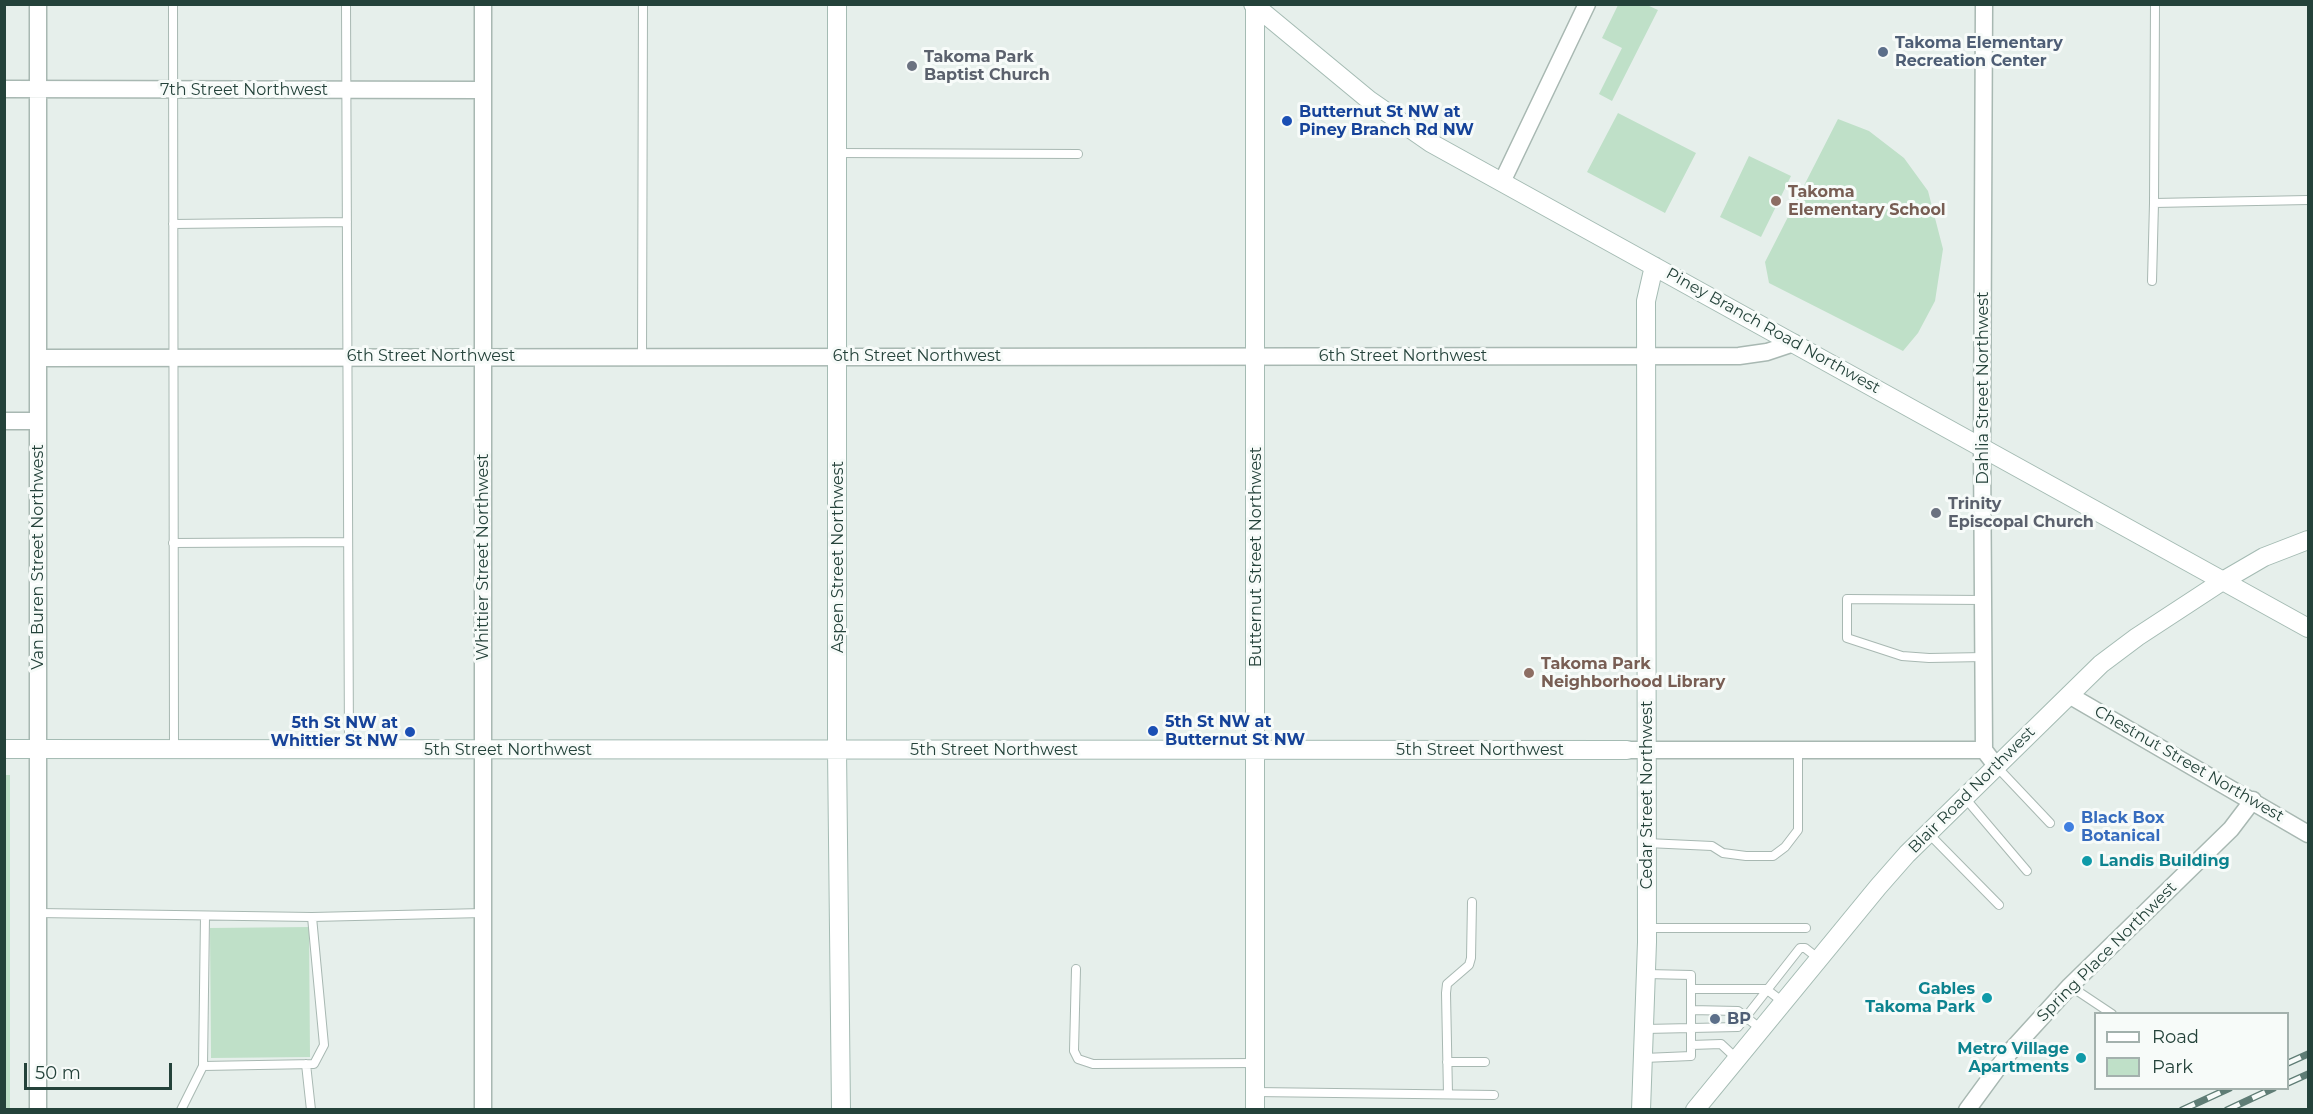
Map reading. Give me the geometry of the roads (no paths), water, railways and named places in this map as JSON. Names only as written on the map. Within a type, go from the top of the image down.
[{"type":"street","name":"Van Buren Street Northwest","points":[[38,4],[38,1110]]},
{"type":"street","name":"Whittier Street Northwest","points":[[483,4],[483,1110]]},
{"type":"street","name":"Aspen Street Northwest","points":[[837,4],[837,750],[841,1110]]},
{"type":"street","points":[[1502,182],[1587,4]]},
{"type":"street","name":"Dahlia Street Northwest","points":[[1984,4],[1984,750]]},
{"type":"street","name":"Piney Branch Road Northwest","points":[[1252,5],[1389,116],[1431,143],[2308,628]]},
{"type":"street","name":"Butternut Street Northwest","points":[[1252,5],[1255,357],[1255,1101]]},
{"type":"street","name":"7th Street Northwest","points":[[4,89],[483,90]]},
{"type":"street","name":"Cedar Street Northwest","points":[[1641,1110],[1647,974],[1646,301],[1654,266]]},
{"type":"street","name":"6th Street Northwest","points":[[38,357],[1646,357],[1739,356],[1767,352],[1794,343]]},
{"type":"street","points":[[4,421],[38,421]]},
{"type":"street","name":"Blair Road Northwest","points":[[1695,1110],[1878,887],[2094,670],[2127,644],[2222,582],[2264,557],[2308,540]]},
{"type":"street","name":"Chestnut Street Northwest","points":[[2069,695],[2308,834]]},
{"type":"street","name":"5th Street Northwest","points":[[4,749],[1984,750]]},
{"type":"street","points":[[1984,750],[1997,767]]},
{"type":"street","name":"Spring Place Northwest","points":[[1967,1110],[2008,1054],[2070,986],[2231,829],[2253,800]]},
{"type":"lane","points":[[173,4],[174,749]]},
{"type":"lane","points":[[346,4],[349,749]]},
{"type":"lane","points":[[642,357],[643,4]]},
{"type":"lane","points":[[2152,281],[2155,4]]},
{"type":"lane","points":[[838,153],[1078,154]]},
{"type":"lane","points":[[2154,203],[2308,200]]},
{"type":"lane","points":[[173,224],[347,222]]},
{"type":"lane","points":[[173,543],[348,542]]},
{"type":"lane","points":[[1983,600],[1847,599],[1847,638],[1902,656],[1984,657]]},
{"type":"lane","points":[[1647,843],[1712,846],[1723,853],[1773,856],[1785,847],[1798,830],[1798,750]]},
{"type":"lane","points":[[1997,767],[2050,823]]},
{"type":"lane","points":[[1965,798],[2027,871]]},
{"type":"lane","points":[[1929,834],[1999,906]]},
{"type":"lane","points":[[1448,1094],[1447,984],[1469,965],[1472,902]]},
{"type":"lane","points":[[38,913],[312,917],[483,913]]},
{"type":"lane","points":[[181,1110],[202,1066],[206,916]]},
{"type":"lane","points":[[202,1066],[314,1064],[324,1045],[312,917]]},
{"type":"lane","points":[[1647,928],[1806,928]]},
{"type":"lane","points":[[1645,1029],[1738,1028],[1800,948],[1805,948],[1819,959]]},
{"type":"lane","points":[[1076,969],[1074,1051],[1078,1059],[1094,1064],[1255,1063]]},
{"type":"lane","points":[[1644,1058],[1691,1056],[1691,975],[1647,974]]},
{"type":"lane","points":[[2070,986],[2109,1012]]},
{"type":"lane","points":[[1691,989],[1766,989],[1783,1002]]},
{"type":"lane","points":[[1691,1010],[1738,1011],[1761,1029]]},
{"type":"lane","points":[[1691,1045],[1721,1044],[1737,1059]]},
{"type":"lane","points":[[1447,1062],[1485,1062]]},
{"type":"lane","points":[[306,1064],[311,1110]]},
{"type":"lane","points":[[1255,1101],[1448,1094],[1494,1095]]},
{"type":"railway","points":[[2289,1063],[2308,1054]]},
{"type":"railway","points":[[2289,1083],[2308,1074]]},
{"type":"railway","points":[[2182,1110],[2226,1090]]},
{"type":"railway","points":[[2227,1110],[2270,1090]]},
{"type":"place","name":"Takoma Elementary Recreation Center","points":[[1883,52]]},
{"type":"place","name":"Takoma Park Baptist Church","points":[[912,66]]},
{"type":"place","name":"Butternut St NW at Piney Branch Rd NW","points":[[1287,121]]},
{"type":"place","name":"Takoma Elementary School","points":[[1776,201]]},
{"type":"place","name":"Trinity Episcopal Church","points":[[1936,513]]},
{"type":"place","name":"Takoma Park Neighborhood Library","points":[[1529,673]]},
{"type":"place","name":"5th St NW at Butternut St NW","points":[[1153,731]]},
{"type":"place","name":"5th St NW at Whittier St NW","points":[[410,732]]},
{"type":"place","name":"Black Box Botanical","points":[[2069,827]]},
{"type":"place","name":"Landis Building","points":[[2087,861]]},
{"type":"place","name":"Gables Takoma Park","points":[[1987,998]]},
{"type":"place","name":"BP","points":[[1715,1019]]},
{"type":"place","name":"Metro Village Apartments","points":[[2081,1058]]}]
